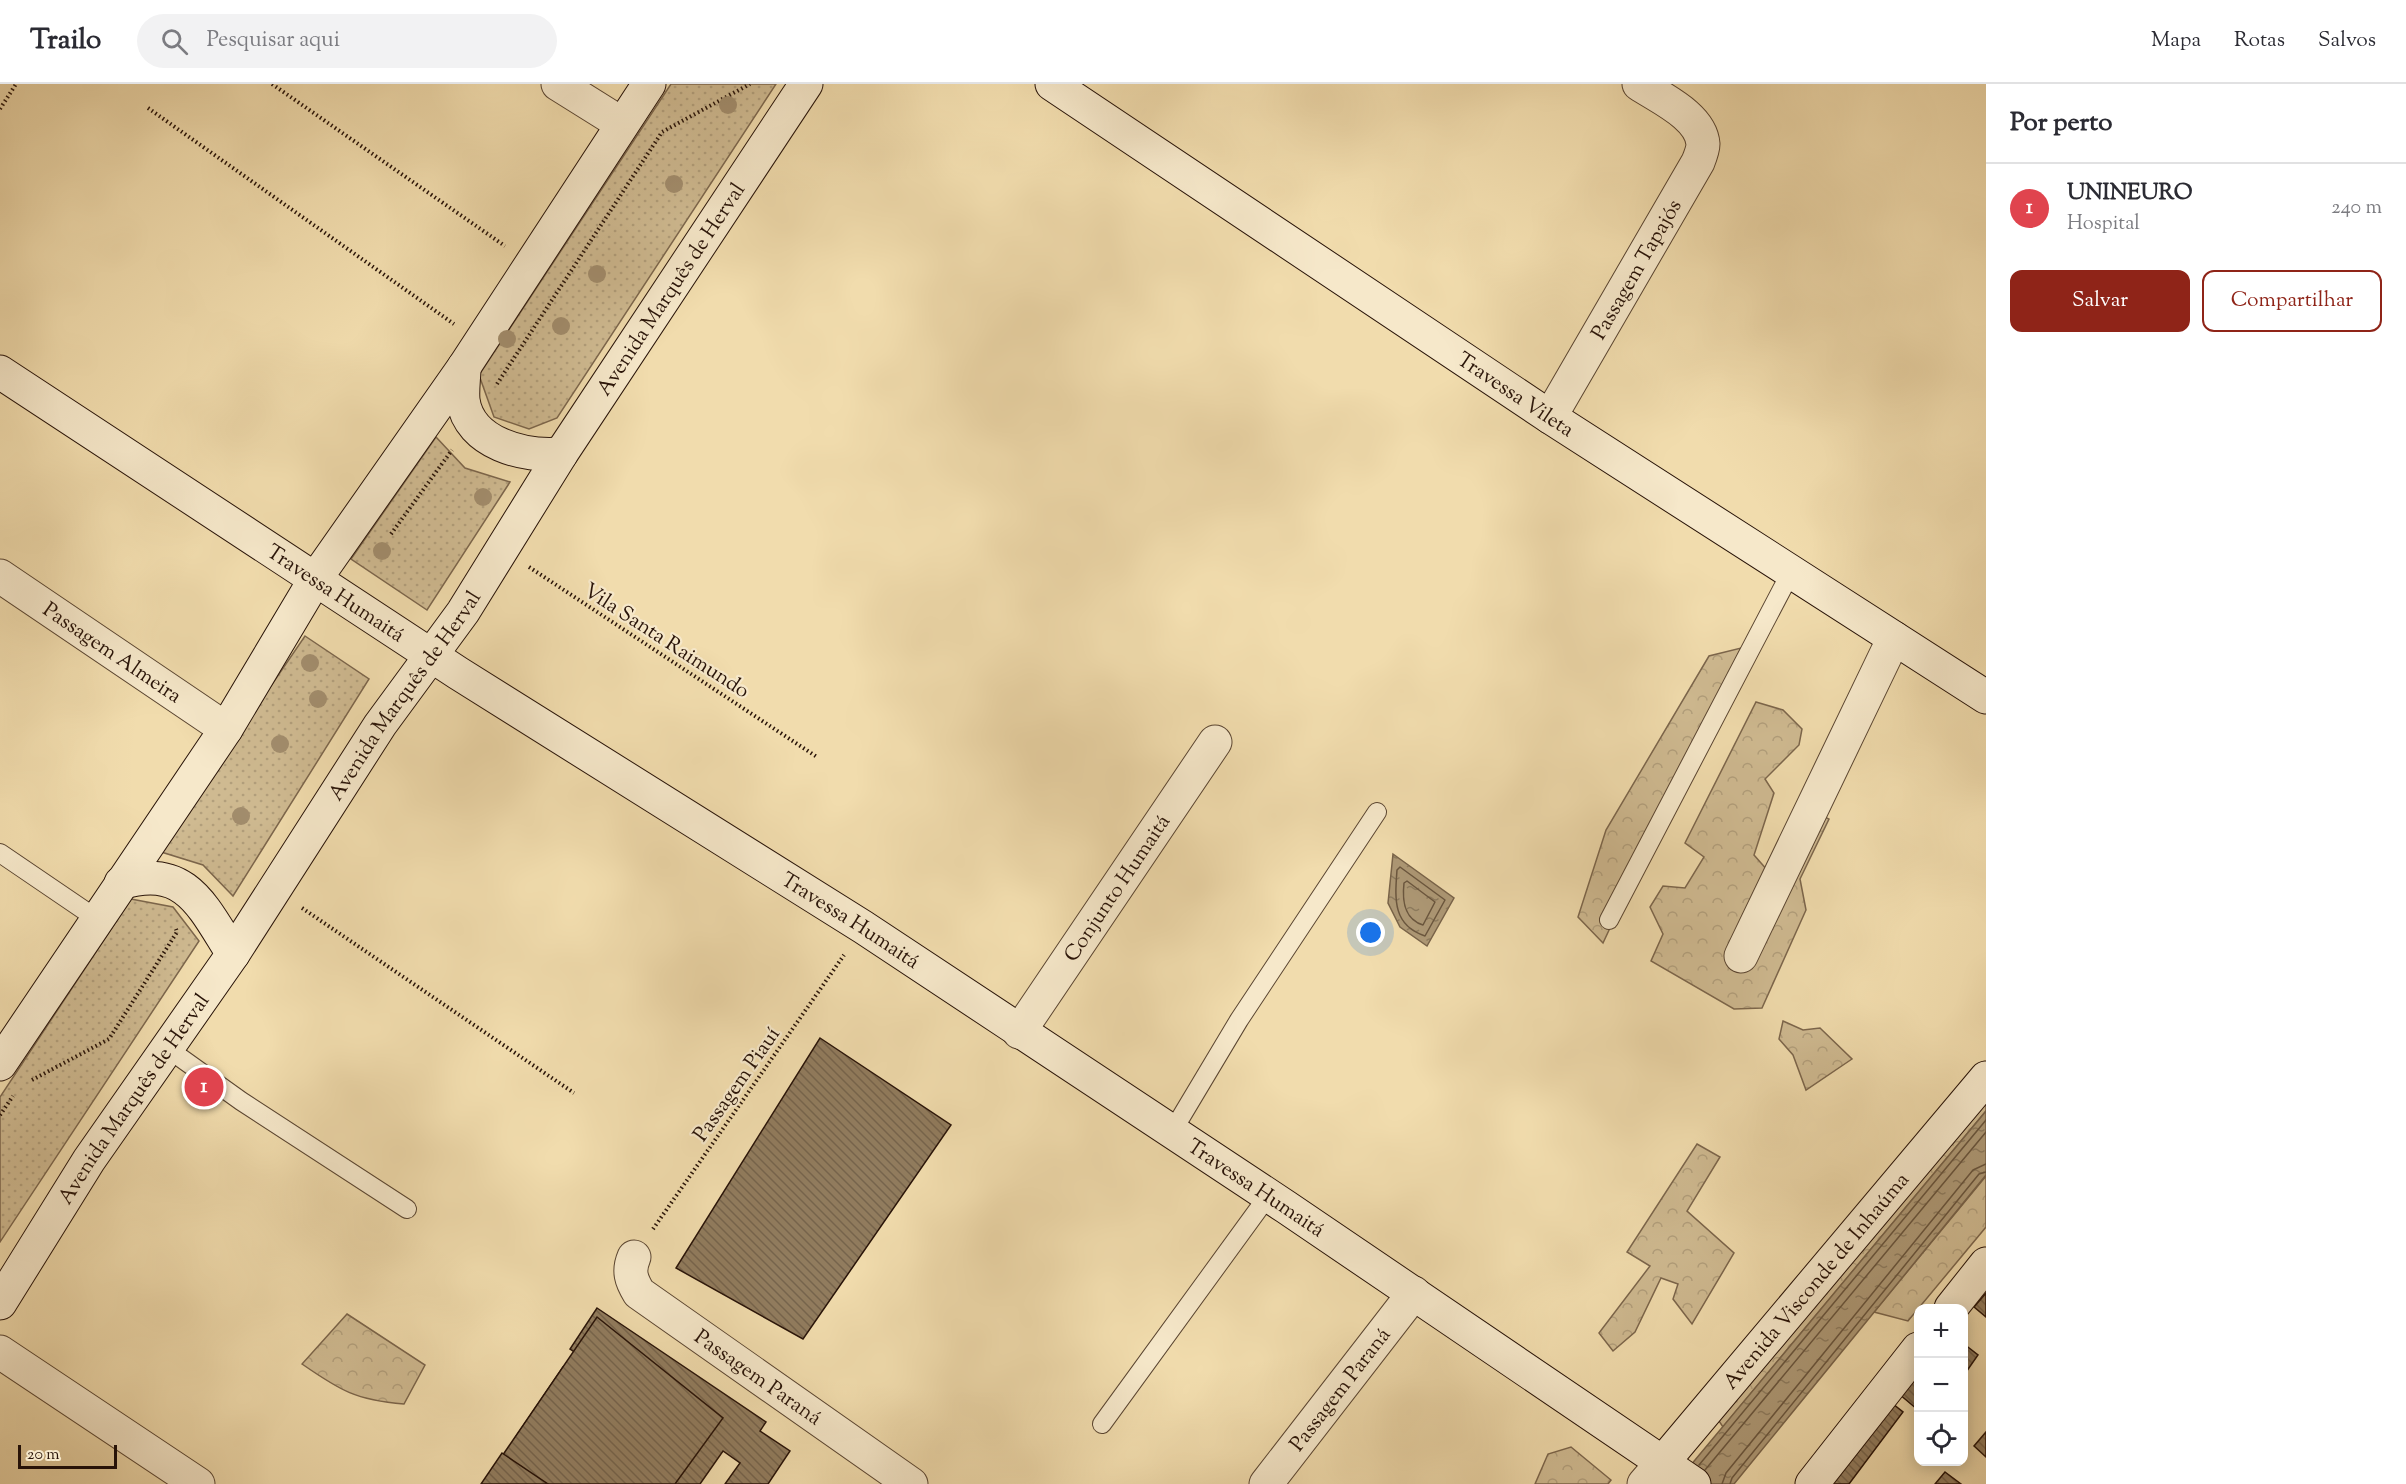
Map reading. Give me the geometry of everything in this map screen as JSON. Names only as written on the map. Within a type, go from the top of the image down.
[{"type":"street","points":[[558,84],[622,124]]},
{"type":"street","points":[[0,1064],[226,729],[316,578],[472,354],[649,84]]},
{"type":"street","name":"Avenida Marquês de Herval","points":[[0,1304],[89,1160],[233,954],[381,725],[463,612],[561,454],[806,84]]},
{"type":"street","name":"Travessa Vileta","points":[[1052,84],[1550,417],[1986,697]]},
{"type":"street","name":"Passagem Tapajós","points":[[1550,417],[1698,162],[1703,145],[1700,133],[1692,120],[1639,84]]},
{"type":"street","points":[[472,354],[463,401],[472,422],[484,434],[513,450],[545,456],[561,454]]},
{"type":"street","name":"Travessa Humaitá","points":[[0,372],[458,673],[863,927],[1414,1293],[1654,1473],[1694,1484]]},
{"type":"street","name":"Passagem Almeira","points":[[0,576],[226,729]]},
{"type":"street","points":[[1741,956],[1894,638]]},
{"type":"street","name":"Conjunto Humaitá","points":[[1019,1032],[1215,742]]},
{"type":"street","points":[[121,883],[155,877],[187,889],[200,901],[233,954]]},
{"type":"street","name":"Avenida Visconde de Inhaúma","points":[[1654,1473],[1986,1078]]},
{"type":"street","name":"Passagem Paraná","points":[[634,1257],[630,1267],[632,1280],[639,1293],[911,1484]]},
{"type":"street","points":[[1954,1304],[1986,1264]]},
{"type":"street","name":"Passagem Paraná","points":[[1266,1484],[1414,1293]]},
{"type":"street","points":[[0,1352],[198,1484]]},
{"type":"street","points":[[1812,1484],[1914,1355]]},
{"type":"lane","points":[[1609,921],[1791,572]]},
{"type":"lane","points":[[1172,1132],[1239,1020],[1377,812]]},
{"type":"lane","points":[[0,853],[97,919]]},
{"type":"lane","points":[[167,1048],[241,1101],[407,1209]]},
{"type":"lane","points":[[1102,1424],[1268,1196]]},
{"type":"path","points":[[0,109],[16,84]]},
{"type":"path","points":[[272,84],[531,264]]},
{"type":"path","points":[[148,108],[472,354]]},
{"type":"path","name":"Vila Santa Raimundo","points":[[501,549],[817,757]]},
{"type":"path","points":[[274,889],[574,1093]]},
{"type":"path","name":"Passagem Piauí","points":[[634,1257],[863,927]]},
{"type":"green space","points":[[671,84],[776,84],[557,418],[529,429],[494,417],[479,375]]},
{"type":"green space","points":[[436,437],[465,468],[510,482],[427,610],[351,559]]},
{"type":"green space","points":[[305,636],[369,679],[233,896],[203,865],[158,851]]},
{"type":"green space","points":[[1741,648],[1603,943],[1578,917],[1606,830],[1709,656]]},
{"type":"green space","points":[[1756,702],[1783,710],[1802,729],[1799,745],[1765,779],[1774,793],[1754,855],[1768,871],[1800,805],[1829,819],[1800,879],[1806,910],[1762,1008],[1734,1009],[1651,961],[1663,934],[1650,907],[1663,886],[1685,888],[1704,857],[1685,843]]},
{"type":"green space","points":[[131,899],[173,907],[199,941],[0,1242],[0,1097]]},
{"type":"green space","points":[[1783,1021],[1803,1030],[1820,1028],[1852,1059],[1806,1090],[1793,1055],[1779,1039]]},
{"type":"green space","points":[[1986,1088],[1986,1111],[1723,1427],[1713,1412]]},
{"type":"green space","points":[[1697,1144],[1720,1157],[1687,1211],[1734,1253],[1692,1324],[1673,1299],[1678,1284],[1661,1278],[1635,1332],[1613,1351],[1599,1333],[1650,1266],[1627,1252]]},
{"type":"green space","points":[[1986,1176],[1986,1227],[1922,1304],[1914,1304],[1914,1314],[1908,1321],[1874,1312]]},
{"type":"green space","points":[[347,1314],[425,1365],[404,1404],[373,1400],[350,1393],[302,1364]]},
{"type":"green space","points":[[1571,1447],[1611,1480],[1608,1484],[1535,1484],[1548,1454]]},
{"type":"water","points":[[1393,854],[1454,898],[1427,946],[1400,927],[1388,903]]},
{"type":"water","points":[[1986,1111],[1986,1175],[1734,1484],[1675,1484]]},
{"type":"building","points":[[820,1038],[951,1125],[803,1339],[676,1268]]},
{"type":"building","points":[[1986,1293],[1986,1317],[1974,1307]]},
{"type":"building","points":[[597,1308],[766,1422],[760,1431],[790,1451],[768,1484],[725,1484],[740,1463],[723,1451],[700,1484],[585,1484],[515,1438],[563,1367],[693,1455],[704,1439],[570,1349]]},
{"type":"building","points":[[597,1317],[723,1418],[675,1484],[483,1484]]},
{"type":"building","points":[[1968,1347],[1978,1355],[1968,1369]]},
{"type":"building","points":[[1914,1377],[1914,1407],[1899,1394]]},
{"type":"building","points":[[1888,1400],[1903,1412],[1849,1484],[1825,1484]]},
{"type":"building","points":[[1986,1432],[1986,1457],[1974,1446]]},
{"type":"building","points":[[502,1453],[548,1484],[481,1484]]},
{"type":"building","points":[[1945,1472],[1961,1484],[1935,1484]]},
{"type":"place","name":"UNINEURO","points":[[204,1087]]}]
